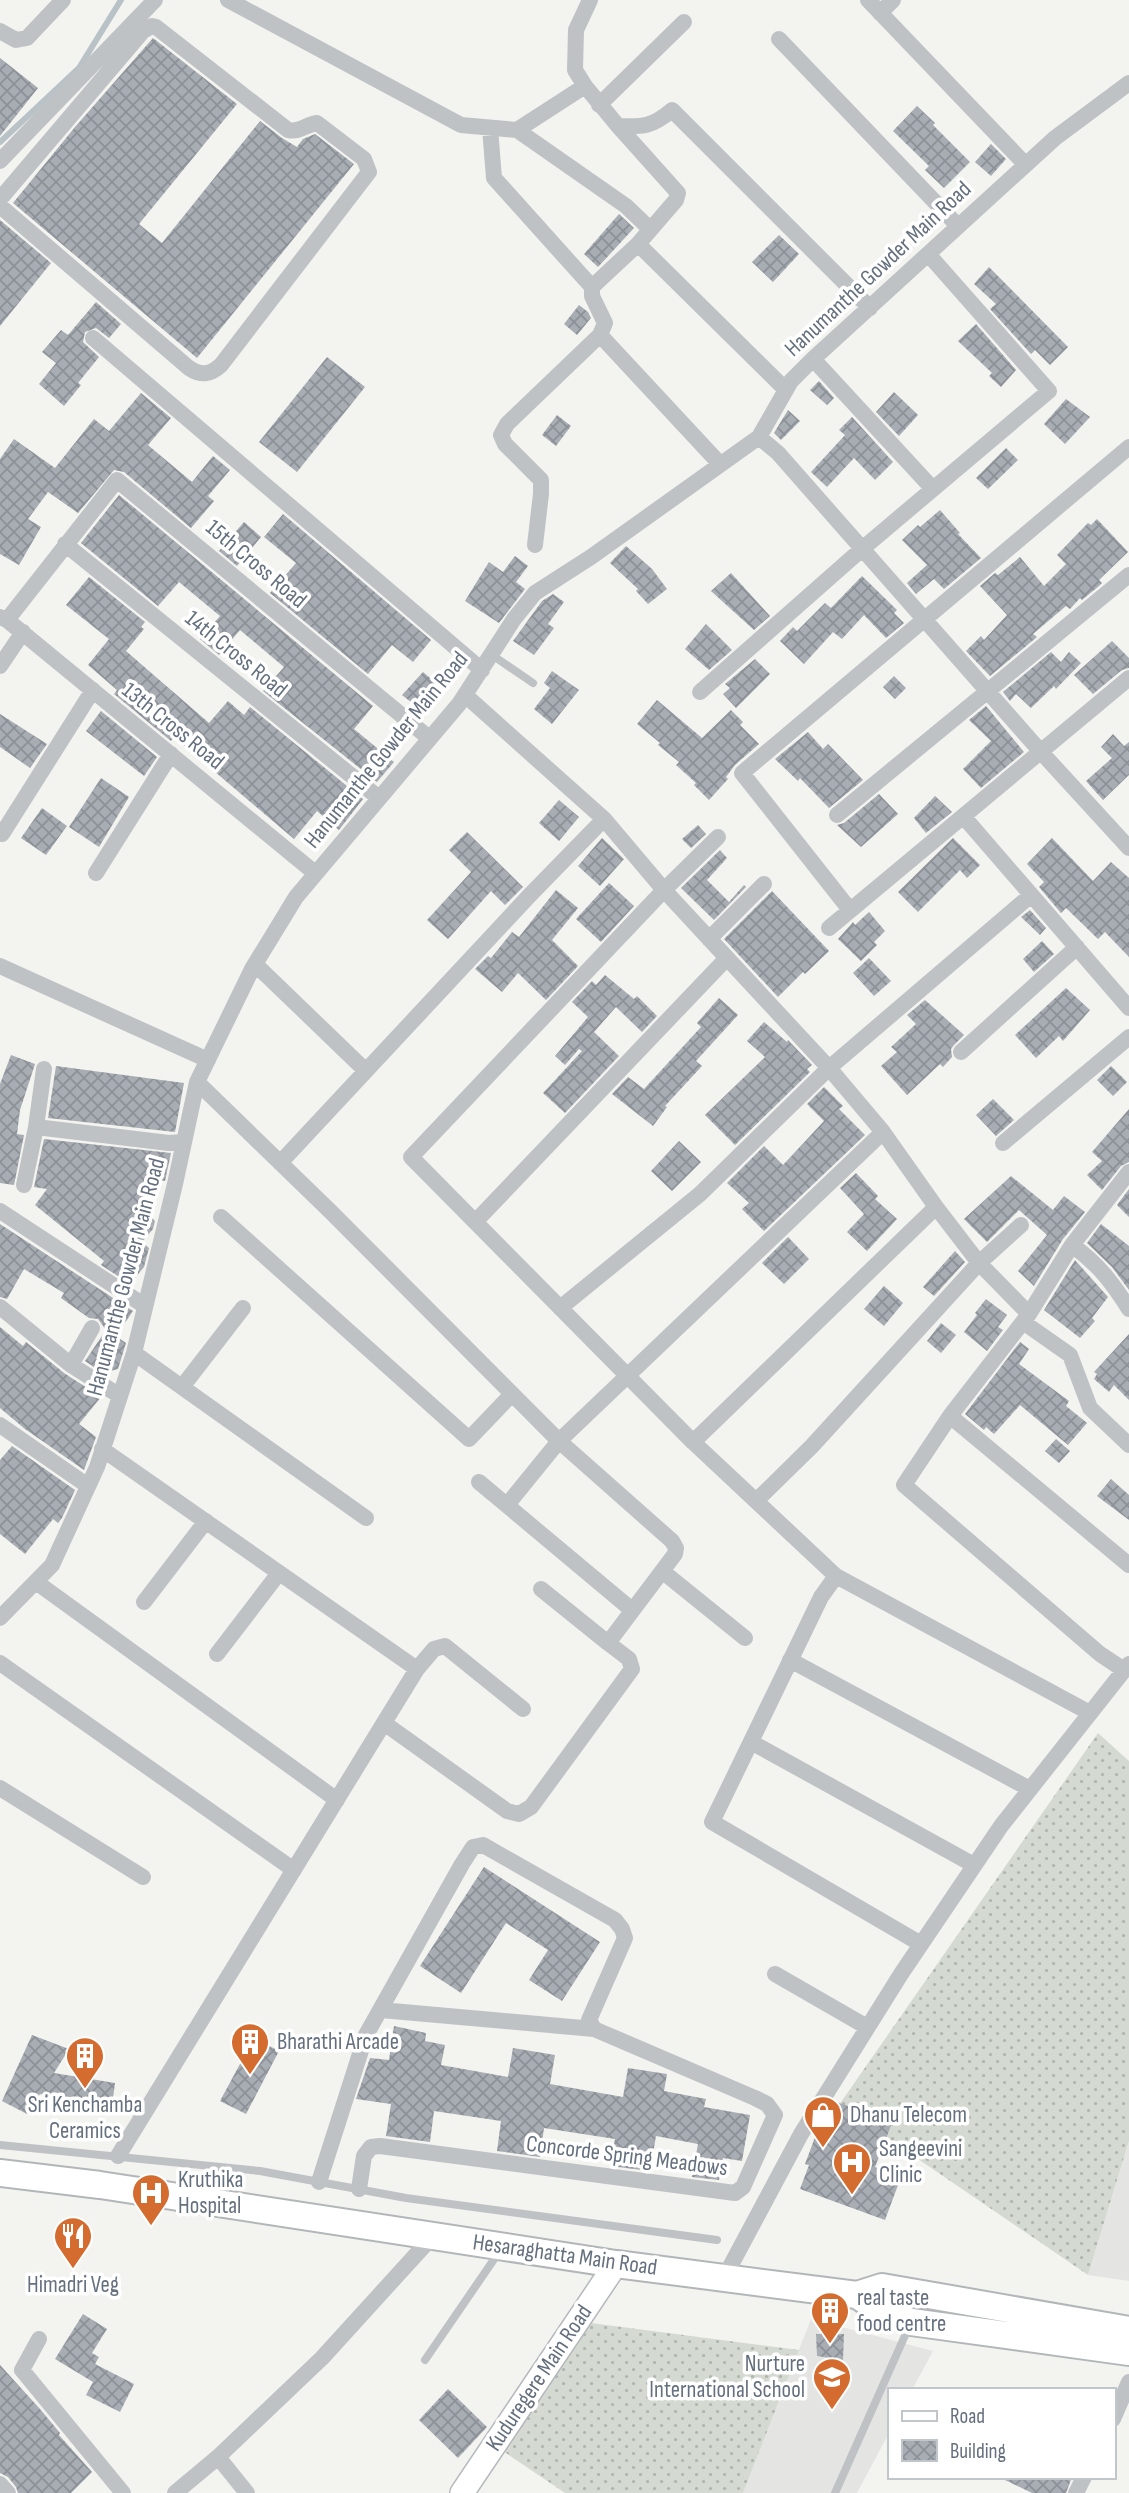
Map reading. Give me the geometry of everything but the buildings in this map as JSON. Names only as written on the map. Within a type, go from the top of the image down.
[{"type":"main road","name":"Hesaraghatta Main Road","points":[[0,2174],[100,2185],[724,2278],[857,2295],[882,2287],[1129,2330]]},
{"type":"main road","points":[[857,2295],[878,2309],[911,2322],[1129,2352]]},
{"type":"street","points":[[0,31],[16,40],[27,38],[63,0]]},
{"type":"street","points":[[0,161],[155,0]]},
{"type":"street","points":[[228,0],[461,125],[517,130],[626,206],[650,229]]},
{"type":"street","points":[[590,0],[576,30],[575,70],[599,104],[678,193],[676,200],[638,244],[592,287]]},
{"type":"street","points":[[868,0],[1025,164]]},
{"type":"street","points":[[880,13],[893,0]]},
{"type":"street","points":[[599,104],[684,22]]},
{"type":"street","points":[[0,199],[143,31],[152,26],[288,130],[299,131],[311,123],[317,123],[364,159],[369,172],[222,365],[205,374],[189,368],[0,206]]},
{"type":"street","points":[[779,39],[958,226]]},
{"type":"street","name":"Hanumanthe Gowder Main Road","points":[[2,1614],[52,1565],[88,1486],[134,1353],[197,1082],[255,964],[296,897],[465,695],[514,619],[535,593],[591,557],[759,437],[791,381],[813,359],[1025,164],[1129,83]]},
{"type":"street","points":[[517,130],[585,86]]},
{"type":"street","points":[[618,125],[644,127],[660,120],[672,110],[870,308]]},
{"type":"street","points":[[490,128],[494,178],[592,287],[592,296],[605,323],[600,335],[506,424],[501,435],[505,444],[541,480],[535,545]]},
{"type":"street","points":[[638,244],[786,390]]},
{"type":"street","points":[[700,692],[862,548],[1049,391],[928,254]]},
{"type":"street","points":[[600,335],[720,464]]},
{"type":"street","points":[[93,338],[482,670]]},
{"type":"street","points":[[813,359],[933,489]]},
{"type":"street","points":[[759,437],[778,453],[1129,848]]},
{"type":"street","points":[[850,910],[741,774],[1129,447]]},
{"type":"street","name":"15th Cross Road","points":[[65,544],[117,480],[429,738]]},
{"type":"street","points":[[4,618],[65,544]]},
{"type":"street","name":"14th Cross Road","points":[[65,544],[379,798]]},
{"type":"street","points":[[837,815],[1129,575]]},
{"type":"street","name":"13th Cross Road","points":[[4,618],[316,873]]},
{"type":"street","points":[[0,666],[23,632]]},
{"type":"street","points":[[829,928],[1129,678]]},
{"type":"street","points":[[2,834],[93,690]]},
{"type":"street","points":[[465,695],[604,819],[664,890],[829,1068],[883,1132],[979,1263],[1026,1318],[1070,1355],[1090,1408],[1129,1445]]},
{"type":"street","points":[[96,873],[171,754]]},
{"type":"street","points":[[963,816],[1129,1009]]},
{"type":"street","points":[[280,1163],[604,819]]},
{"type":"street","points":[[718,836],[411,1157],[692,1442],[836,1576],[1090,1713]]},
{"type":"street","points":[[709,939],[764,884]]},
{"type":"street","points":[[560,1308],[700,1194],[829,1068],[1030,896]]},
{"type":"street","points":[[961,1052],[1077,947]]},
{"type":"street","points":[[475,1222],[727,958]]},
{"type":"street","points":[[255,964],[366,1071]]},
{"type":"street","points":[[0,966],[208,1060]]},
{"type":"street","points":[[1003,1143],[1129,1037]]},
{"type":"street","points":[[24,1185],[36,1128],[44,1069]]},
{"type":"street","points":[[197,1082],[559,1441],[672,1541],[676,1548],[675,1554],[608,1643]]},
{"type":"street","points":[[36,1128],[169,1143],[184,1142]]},
{"type":"street","points":[[507,1505],[559,1441],[883,1132]]},
{"type":"street","points":[[724,2278],[801,2134],[921,1944],[1000,1826],[1126,1667],[1100,1654],[904,1485],[950,1416],[1026,1318],[1072,1245],[1129,1172]]},
{"type":"street","points":[[692,1442],[936,1207]]},
{"type":"street","points":[[0,1212],[145,1306]]},
{"type":"street","points":[[220,1217],[469,1439],[512,1394]]},
{"type":"street","points":[[756,1501],[813,1446],[979,1263],[1021,1225]]},
{"type":"street","points":[[1072,1245],[1095,1262],[1129,1308]]},
{"type":"street","points":[[0,1307],[71,1365],[120,1396]]},
{"type":"street","points":[[182,1387],[243,1307]]},
{"type":"street","points":[[71,1365],[92,1328]]},
{"type":"street","points":[[134,1353],[366,1518]]},
{"type":"street","points":[[950,1416],[1129,1565]]},
{"type":"street","points":[[0,1425],[88,1486]]},
{"type":"street","points":[[102,1449],[417,1669]]},
{"type":"street","points":[[479,1482],[632,1610]]},
{"type":"street","points":[[144,1602],[206,1521]]},
{"type":"street","points":[[662,1571],[745,1638]]},
{"type":"street","points":[[217,1654],[279,1573]]},
{"type":"street","points":[[836,1576],[821,1597],[712,1822],[921,1944]]},
{"type":"street","points":[[36,1583],[337,1800]]},
{"type":"street","points":[[384,1723],[507,1811],[519,1814],[531,1807],[632,1669],[629,1659],[541,1589]]},
{"type":"street","points":[[118,2156],[417,1669],[434,1649],[445,1646],[523,1709]]},
{"type":"street","points":[[790,1660],[1030,1789]]},
{"type":"street","points":[[0,1663],[294,1870]]},
{"type":"street","points":[[751,1742],[974,1865]]},
{"type":"street","points":[[0,1788],[143,1877]]},
{"type":"street","points":[[319,2182],[366,2035],[473,1847],[483,1845],[615,1920],[622,1929],[625,1938],[589,2020],[594,2029]]},
{"type":"street","points":[[775,1974],[867,2028]]},
{"type":"street","points":[[382,2010],[594,2029]]},
{"type":"street","name":"Concorde Spring Meadows","points":[[359,2189],[364,2156],[371,2147],[380,2146],[735,2193],[743,2188],[775,2115],[767,2104],[594,2029]]},
{"type":"street","points":[[174,2493],[218,2457],[322,2358],[433,2236]]},
{"type":"street","name":"Kuduregere Main Road","points":[[462,2493],[616,2264]]},
{"type":"street","points":[[39,2339],[22,2371],[123,2493]]},
{"type":"street","points":[[1125,2407],[1129,2382]]},
{"type":"street","points":[[218,2457],[247,2493]]},
{"type":"street","points":[[0,2484],[8,2493]]},
{"type":"lane","points":[[492,655],[533,683]]},
{"type":"lane","points":[[0,2145],[260,2171],[459,2205],[717,2240]]},
{"type":"lane","points":[[425,2360],[503,2247]]},
{"type":"lane","points":[[835,2493],[911,2322],[917,2293]]},
{"type":"shaded area","points":[[1098,1733],[1129,1761],[1129,2141],[1088,2275],[839,2105]]},
{"type":"shaded area","points":[[1129,2141],[1129,2281],[1088,2275]]},
{"type":"shaded area","name":"Nurture International School","points":[[811,2319],[933,2351],[913,2388],[888,2388],[888,2435],[857,2493],[743,2493]]},
{"type":"shaded area","points":[[591,2323],[799,2350],[743,2493],[565,2493],[503,2451]]},
{"type":"waterway","points":[[0,142],[79,68],[121,0]]},
{"type":"place","name":"Bharathi Arcade","points":[[250,2076]]},
{"type":"place","name":"Sri Kenchamba Ceramics","points":[[85,2090]]},
{"type":"place","name":"Dhanu Telecom","points":[[823,2149]]},
{"type":"place","name":"Sangeevini Clinic","points":[[852,2196]]},
{"type":"place","name":"Kruthika Hospital","points":[[151,2227]]},
{"type":"place","name":"Himadri Veg","points":[[73,2270]]},
{"type":"place","name":"real taste food centre","points":[[830,2345]]},
{"type":"place","name":"Nurture International School","points":[[832,2411]]}]
